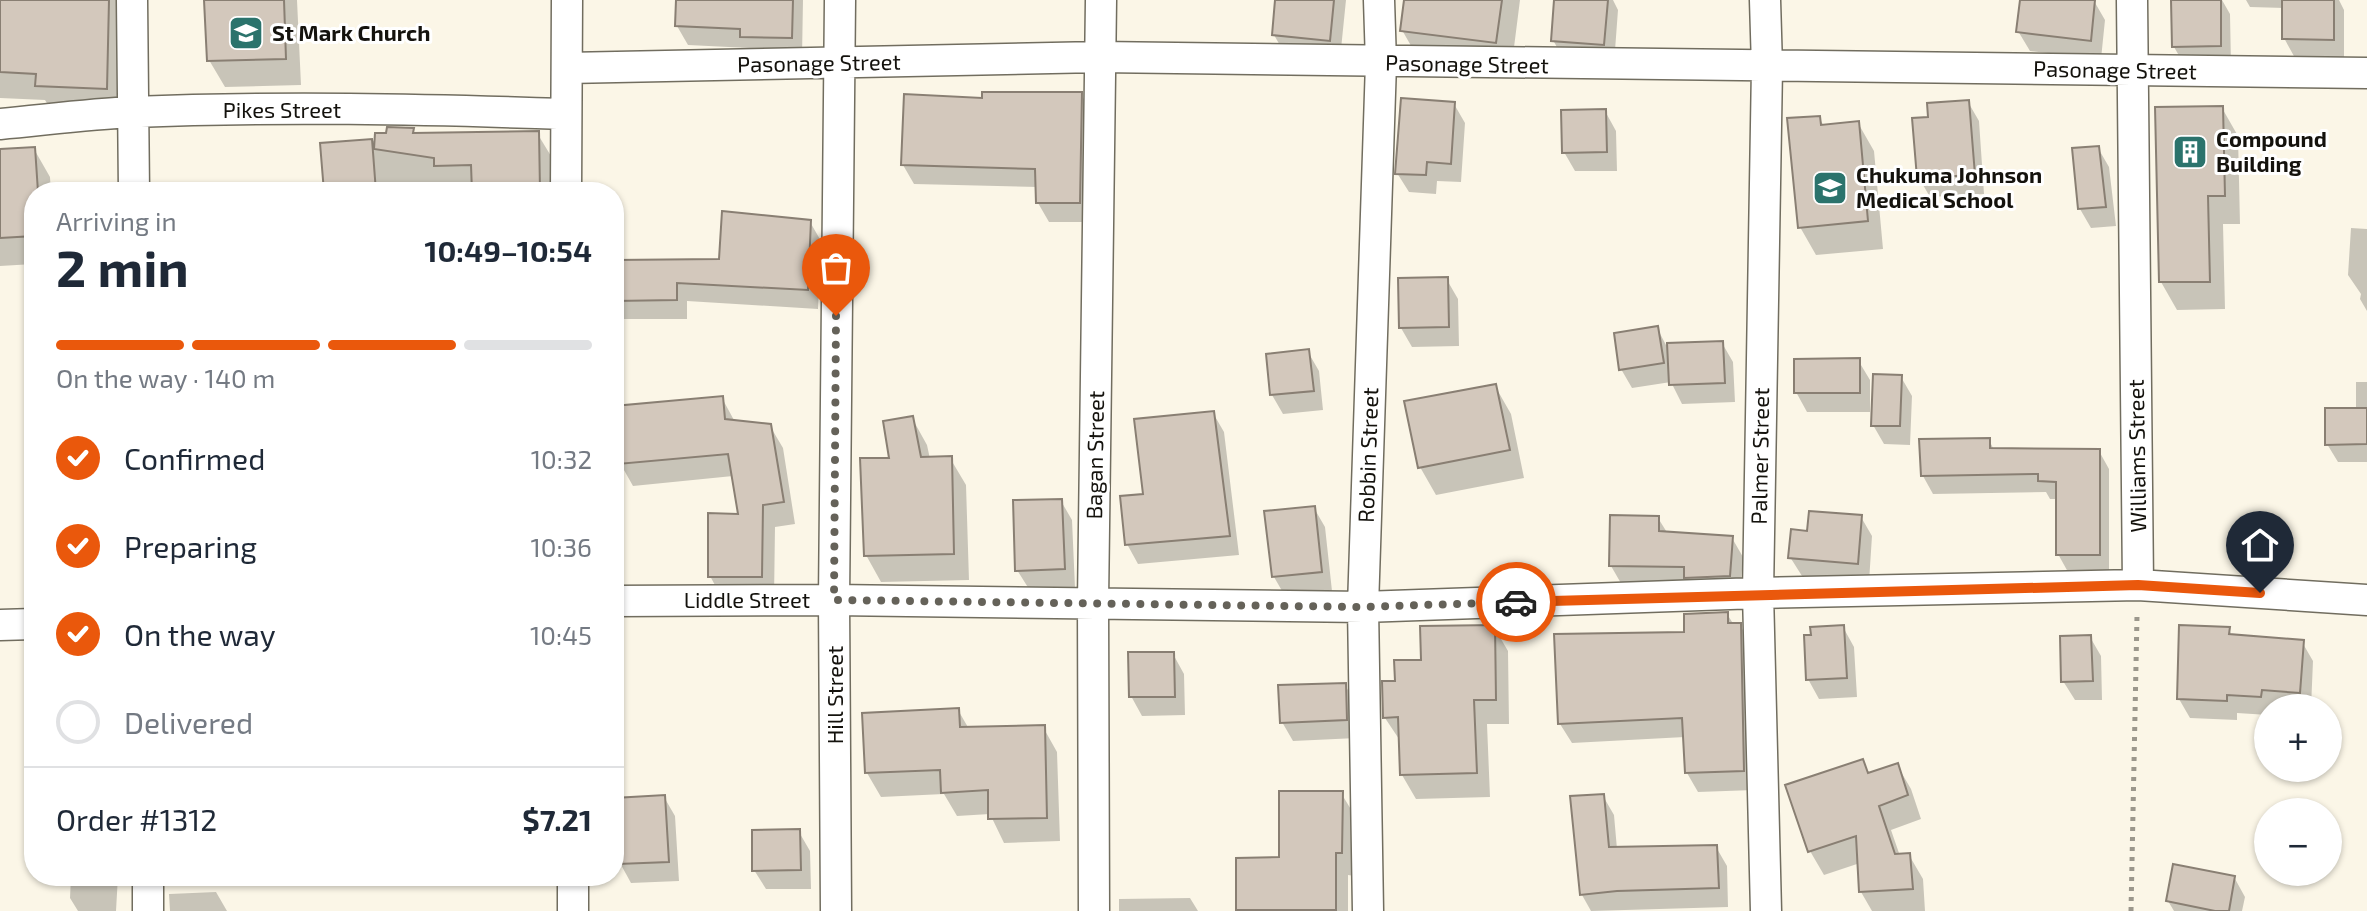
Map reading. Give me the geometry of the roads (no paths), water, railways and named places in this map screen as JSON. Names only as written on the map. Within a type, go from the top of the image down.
[{"type":"street","points":[[132,0],[134,182]]},
{"type":"street","points":[[566,182],[567,0]]},
{"type":"street","name":"Hill Street","points":[[836,911],[834,600],[840,0]]},
{"type":"street","name":"Bagan Street","points":[[1094,911],[1093,602],[1101,0]]},
{"type":"street","name":"Robbin Street","points":[[1368,911],[1363,607],[1381,63],[1379,0]]},
{"type":"street","name":"Palmer Street","points":[[1765,0],[1767,67],[1758,593],[1766,911]]},
{"type":"street","name":"Williams Street","points":[[2132,0],[2138,585]]},
{"type":"street","name":"Pasonage Street","points":[[567,68],[1099,57],[1381,63],[2367,73]]},
{"type":"street","name":"Pikes Street","points":[[0,124],[131,112],[438,109],[565,114]]},
{"type":"street","name":"Liddle Street","points":[[624,601],[1093,602],[1363,607],[1758,593],[2138,585],[2367,600]]},
{"type":"street","points":[[0,625],[24,624]]},
{"type":"street","points":[[148,886],[148,911]]},
{"type":"street","points":[[573,886],[573,911]]},
{"type":"place","name":"St Mark Church","points":[[246,33]]},
{"type":"place","name":"Compound Building","points":[[2190,152]]},
{"type":"place","name":"Chukuma Johnson Medical School","points":[[1830,188]]}]
